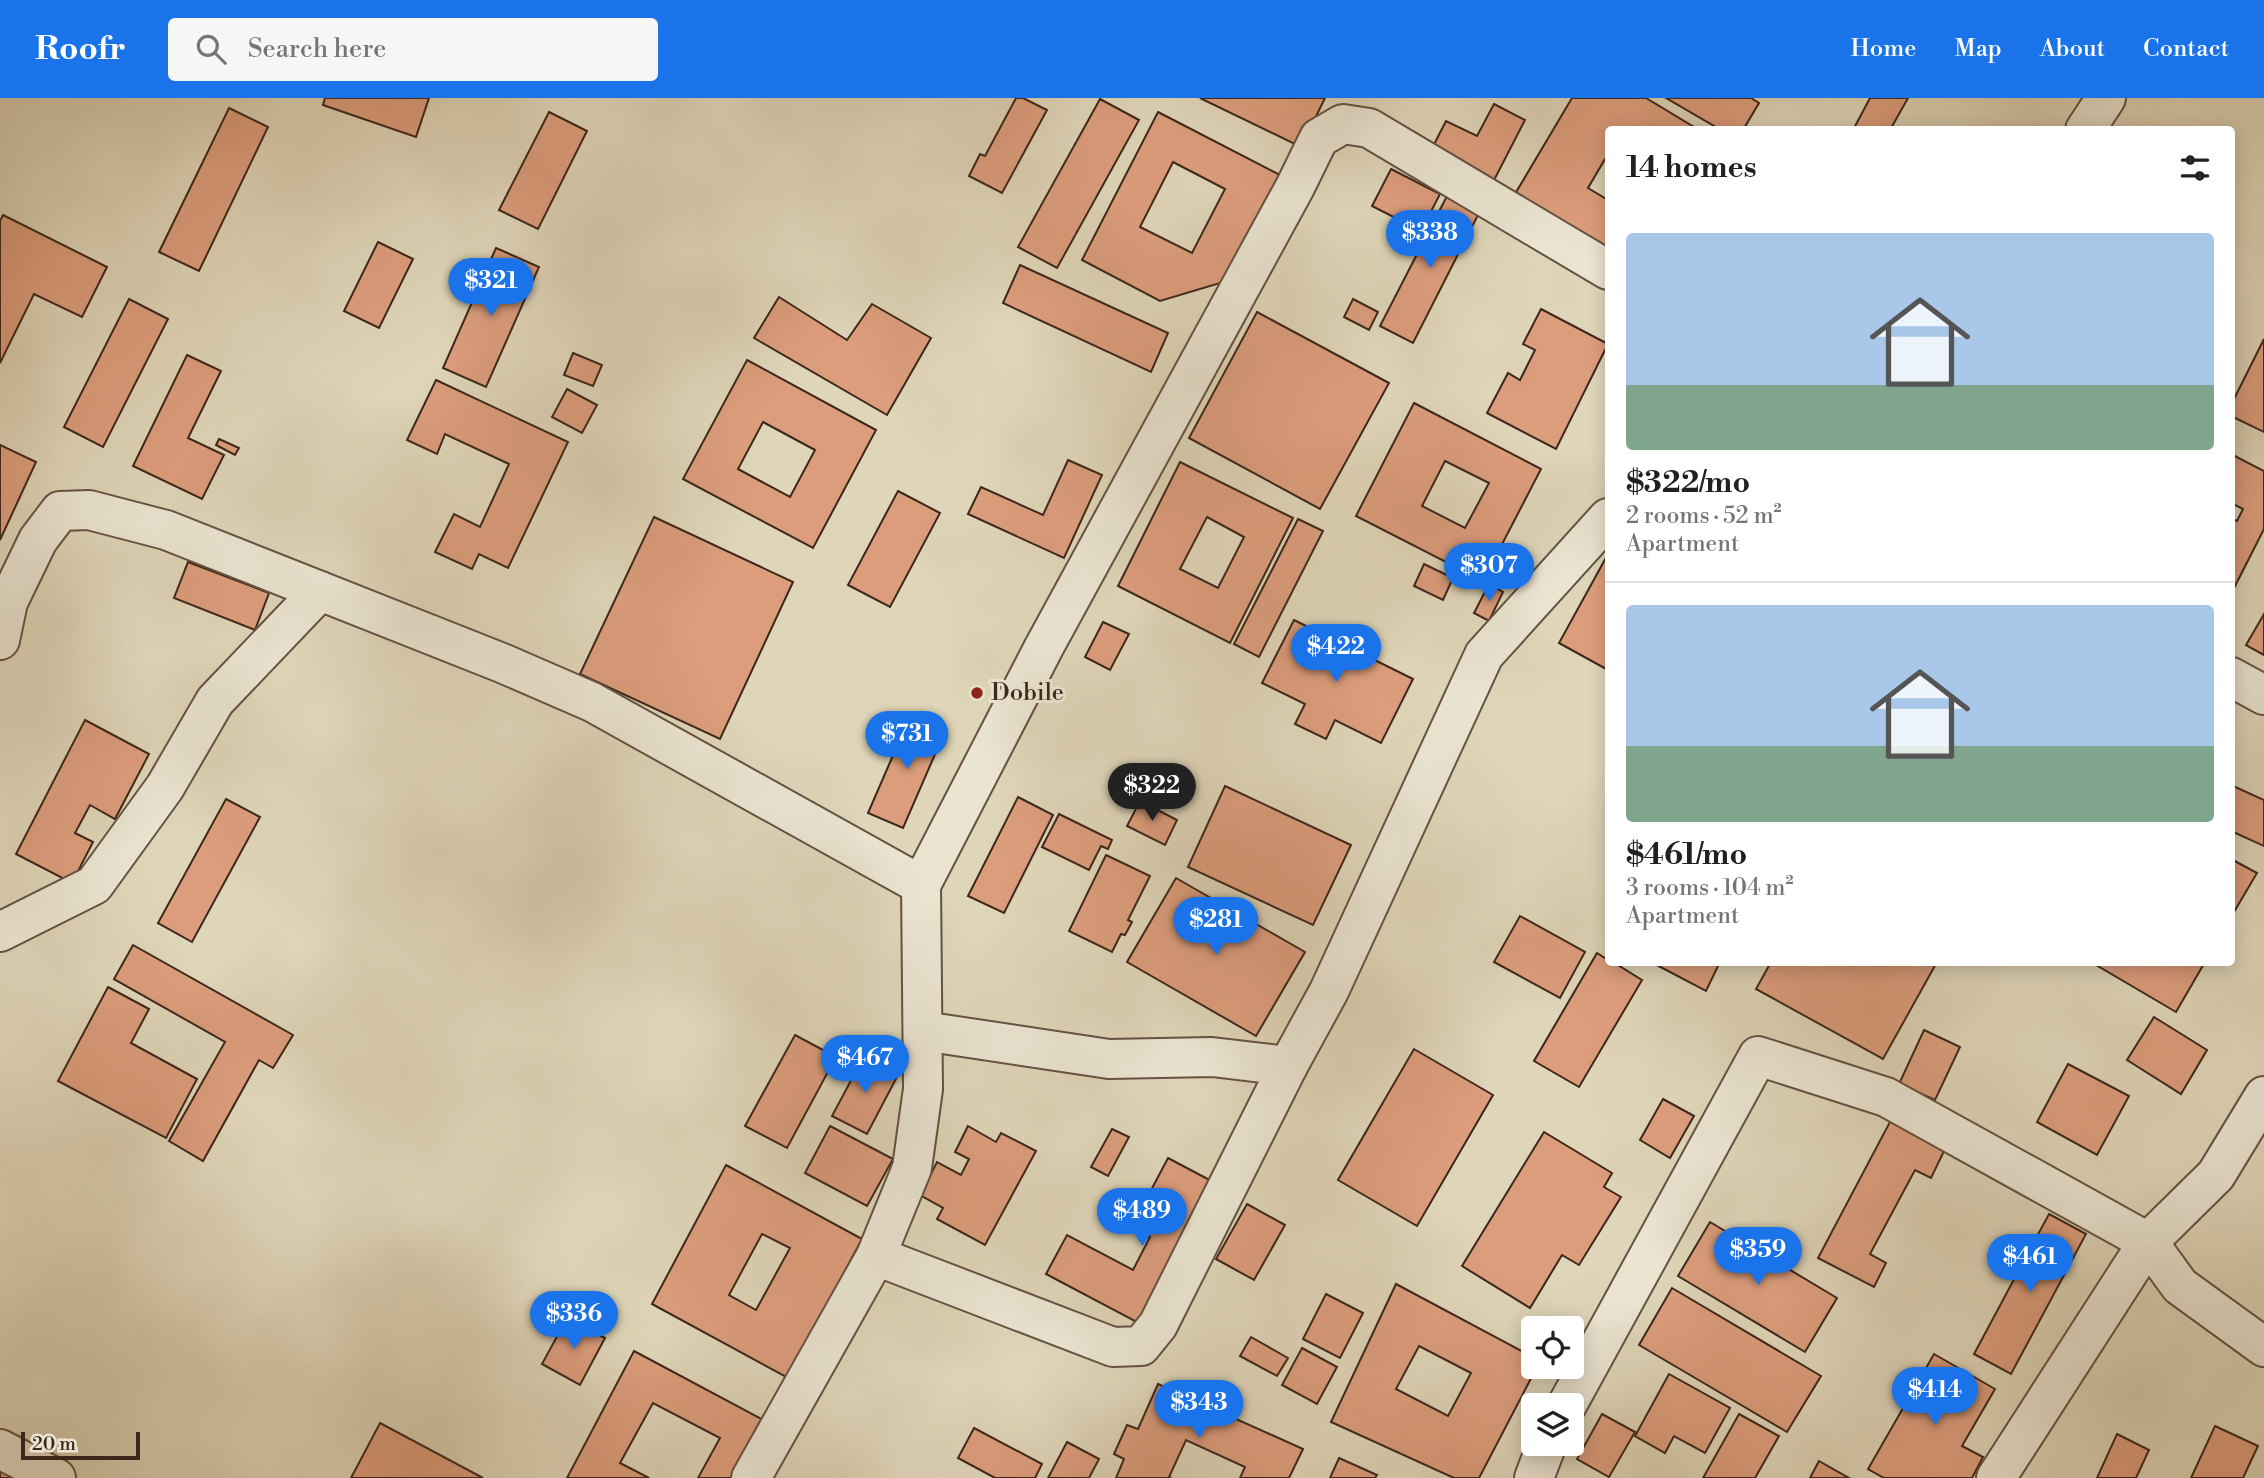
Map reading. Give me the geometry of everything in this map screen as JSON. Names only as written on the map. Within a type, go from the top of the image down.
[{"type":"street","points":[[2088,126],[2106,98]]},
{"type":"street","points":[[751,1478],[877,1255],[912,1168],[923,1089],[921,885],[1044,648],[1295,187],[1319,138],[1343,124],[1369,128],[1605,268]]},
{"type":"street","points":[[0,640],[8,602],[38,540],[60,511],[89,510],[166,530],[502,663],[592,702],[921,885]]},
{"type":"street","points":[[877,1255],[1114,1347],[1141,1346],[1158,1325],[1288,1066],[1329,991],[1484,654],[1605,522]]},
{"type":"street","points":[[0,932],[94,885],[165,787],[215,701],[320,591]]},
{"type":"street","points":[[2235,679],[2264,695]]},
{"type":"street","points":[[923,1031],[1110,1059],[1212,1057],[1288,1066]]},
{"type":"street","points":[[1574,1393],[1758,1056],[1886,1097],[2148,1242],[2180,1286],[2264,1347]]},
{"type":"street","points":[[1996,1478],[2148,1242],[2216,1175],[2264,1096]]},
{"type":"street","points":[[0,1448],[56,1478]]},
{"type":"street","points":[[1534,1478],[1542,1456]]},
{"type":"building","points":[[325,98],[429,98],[416,137],[323,105]]},
{"type":"building","points":[[1016,98],[1023,98],[1047,110],[1002,193],[969,176],[980,154],[985,156]]},
{"type":"building","points":[[1200,98],[1325,98],[1301,147]]},
{"type":"building","points":[[1572,98],[1646,98],[1692,126],[1605,126],[1605,159],[1588,188],[1605,198],[1605,255],[1512,199]]},
{"type":"building","points":[[1666,98],[1751,98],[1759,103],[1745,126],[1714,126]]},
{"type":"building","points":[[1870,98],[1908,98],[1892,126],[1855,126]]},
{"type":"building","points":[[1100,99],[1139,120],[1057,268],[1018,247]]},
{"type":"building","points":[[1494,104],[1525,120],[1491,186],[1429,154],[1446,121],[1477,136]]},
{"type":"building","points":[[229,108],[268,127],[199,271],[159,252]]},
{"type":"building","points":[[549,112],[587,131],[538,229],[499,210]]},
{"type":"building","points":[[1158,112],[1282,176],[1227,281],[1160,301],[1082,260]],"holes":[[[1173,162],[1225,189],[1192,253],[1140,227]]]},
{"type":"building","points":[[1391,169],[1440,194],[1421,231],[1372,206]]},
{"type":"building","points":[[1447,196],[1479,213],[1413,343],[1380,326]]},
{"type":"building","points":[[3,215],[107,267],[82,317],[34,294],[0,363],[0,221]]},
{"type":"building","points":[[378,242],[413,259],[379,328],[344,311]]},
{"type":"building","points":[[496,248],[539,267],[486,387],[443,368]]},
{"type":"building","points":[[1020,265],[1168,333],[1151,372],[1003,303]]},
{"type":"building","points":[[779,297],[847,340],[872,304],[931,338],[887,415],[754,338]]},
{"type":"building","points":[[129,299],[168,319],[103,447],[64,427]]},
{"type":"building","points":[[1353,299],[1378,312],[1369,330],[1344,317]]},
{"type":"building","points":[[1541,309],[1605,342],[1605,350],[1556,449],[1487,413],[1508,373],[1520,380],[1535,350],[1523,344]]},
{"type":"building","points":[[1257,312],[1389,383],[1320,509],[1189,438]]},
{"type":"building","points":[[2264,339],[2264,432],[2235,418],[2235,397]]},
{"type":"building","points":[[573,353],[602,365],[593,386],[564,375]]},
{"type":"building","points":[[187,355],[221,371],[188,438],[224,455],[202,499],[133,466]]},
{"type":"building","points":[[747,360],[876,430],[813,548],[683,479]],"holes":[[[763,422],[815,450],[790,497],[738,469]]]},
{"type":"building","points":[[436,380],[568,442],[508,568],[479,554],[472,569],[435,552],[454,514],[480,527],[509,464],[445,434],[437,454],[407,440]]},
{"type":"building","points":[[567,389],[597,405],[582,433],[552,417]]},
{"type":"building","points":[[1414,403],[1541,469],[1483,581],[1356,516]],"holes":[[[1445,461],[1489,483],[1465,528],[1422,506]]]},
{"type":"building","points":[[219,439],[239,448],[235,455],[216,445]]},
{"type":"building","points":[[0,445],[36,462],[0,540]]},
{"type":"building","points":[[2235,456],[2264,471],[2264,529],[2235,586],[2235,520],[2237,521],[2243,509],[2235,505]]},
{"type":"building","points":[[1068,460],[1102,475],[1064,558],[968,514],[981,487],[1043,515]]},
{"type":"building","points":[[1180,462],[1293,518],[1230,643],[1118,586]],"holes":[[[1207,517],[1244,537],[1218,588],[1180,569]]]},
{"type":"building","points":[[898,491],[940,513],[890,607],[848,585]]},
{"type":"building","points":[[654,517],[793,582],[720,739],[580,674]]},
{"type":"building","points":[[1298,519],[1323,531],[1259,657],[1234,644]]},
{"type":"building","points":[[1605,559],[1605,668],[1559,643]]},
{"type":"building","points":[[188,562],[269,593],[255,630],[174,598]]},
{"type":"building","points":[[1424,564],[1453,578],[1443,600],[1414,586]]},
{"type":"building","points":[[1489,584],[1503,592],[1489,621],[1474,613]]},
{"type":"building","points":[[2264,614],[2264,655],[2246,645]]},
{"type":"building","points":[[1294,620],[1413,679],[1381,743],[1335,720],[1326,739],[1295,724],[1305,704],[1262,683]]},
{"type":"building","points":[[1103,622],[1129,634],[1110,670],[1085,657]]},
{"type":"building","points":[[911,714],[946,729],[903,828],[868,813]]},
{"type":"building","points":[[85,720],[149,754],[115,819],[90,805],[75,833],[93,842],[72,883],[16,854]]},
{"type":"building","points":[[1225,786],[1351,845],[1313,925],[1188,867]]},
{"type":"building","points":[[2235,787],[2264,800],[2264,846],[2235,833]]},
{"type":"building","points":[[1018,797],[1053,815],[1004,913],[968,896]]},
{"type":"building","points":[[226,799],[260,817],[192,942],[158,923]]},
{"type":"building","points":[[1140,801],[1177,820],[1165,845],[1127,826]]},
{"type":"building","points":[[1059,814],[1112,840],[1108,849],[1101,846],[1089,870],[1042,847]]},
{"type":"building","points":[[1106,855],[1150,876],[1128,920],[1132,922],[1125,935],[1121,934],[1112,952],[1069,931]]},
{"type":"building","points":[[2235,861],[2257,873],[2235,910]]},
{"type":"building","points":[[1176,878],[1305,952],[1256,1036],[1127,962]]},
{"type":"building","points":[[1520,916],[1585,952],[1560,998],[1494,962]]},
{"type":"building","points":[[133,945],[293,1035],[273,1068],[259,1060],[203,1161],[169,1141],[225,1042],[114,979]]},
{"type":"building","points":[[1597,953],[1605,958],[1605,966],[1619,966],[1642,980],[1579,1087],[1534,1061]]},
{"type":"building","points":[[1659,966],[1718,966],[1706,991]]},
{"type":"building","points":[[1769,966],[1935,966],[1883,1059],[1756,989]]},
{"type":"building","points":[[2098,966],[2203,966],[2176,1012]]},
{"type":"building","points":[[108,987],[149,1009],[131,1043],[197,1079],[166,1138],[58,1081]]},
{"type":"building","points":[[2154,1017],[2207,1050],[2181,1094],[2127,1060]]},
{"type":"building","points":[[1924,1030],[1960,1047],[1935,1100],[1899,1084]]},
{"type":"building","points":[[795,1035],[836,1057],[787,1148],[745,1126]]},
{"type":"building","points":[[1414,1049],[1493,1095],[1417,1226],[1338,1180]]},
{"type":"building","points":[[864,1056],[898,1075],[867,1134],[832,1116]]},
{"type":"building","points":[[2068,1064],[2129,1096],[2097,1155],[2037,1122]]},
{"type":"building","points":[[1663,1099],[1694,1116],[1670,1158],[1640,1140]]},
{"type":"building","points":[[1892,1118],[1946,1147],[1931,1178],[1915,1170],[1870,1254],[1886,1263],[1874,1287],[1818,1258]]},
{"type":"building","points":[[830,1126],[893,1159],[867,1206],[805,1173]]},
{"type":"building","points":[[968,1126],[996,1142],[1001,1133],[1036,1151],[985,1245],[937,1219],[943,1208],[920,1195],[937,1162],[961,1175],[969,1159],[955,1152]]},
{"type":"building","points":[[1112,1129],[1129,1137],[1108,1176],[1091,1167]]},
{"type":"building","points":[[1544,1132],[1612,1173],[1604,1187],[1621,1197],[1579,1265],[1562,1255],[1530,1308],[1462,1266]]},
{"type":"building","points":[[1168,1158],[1221,1186],[1146,1327],[1046,1274],[1067,1235],[1133,1270],[1150,1237],[1131,1227],[1143,1204],[1162,1215],[1169,1202],[1150,1192]]},
{"type":"building","points":[[726,1165],[862,1239],[788,1378],[652,1304]],"holes":[[[762,1234],[790,1248],[756,1310],[729,1295]]]},
{"type":"building","points":[[1247,1204],[1285,1225],[1254,1280],[1216,1259]]},
{"type":"building","points":[[2049,1214],[2086,1234],[2011,1374],[1974,1354]]},
{"type":"building","points":[[1710,1222],[1837,1298],[1805,1352],[1678,1276]]},
{"type":"building","points":[[1396,1284],[1521,1351],[1521,1379],[1531,1379],[1521,1393],[1479,1478],[1454,1478],[1331,1422]],"holes":[[[1419,1346],[1471,1373],[1448,1416],[1396,1389]]]},
{"type":"building","points":[[1672,1288],[1821,1376],[1787,1432],[1639,1345]]},
{"type":"building","points":[[1326,1294],[1363,1313],[1340,1358],[1303,1339]]},
{"type":"building","points":[[567,1318],[605,1338],[580,1385],[542,1364]]},
{"type":"building","points":[[1251,1337],[1288,1358],[1277,1376],[1240,1356]]},
{"type":"building","points":[[1302,1348],[1337,1367],[1317,1404],[1282,1385]]},
{"type":"building","points":[[634,1351],[769,1423],[740,1478],[698,1478],[720,1438],[653,1403],[620,1463],[649,1478],[567,1478]]},
{"type":"building","points":[[1934,1354],[1995,1389],[1962,1446],[1983,1457],[1972,1478],[1884,1478],[1868,1469]]},
{"type":"building","points":[[1669,1374],[1730,1408],[1705,1453],[1674,1436],[1665,1453],[1635,1436]]},
{"type":"building","points":[[1158,1384],[1303,1449],[1289,1478],[1240,1478],[1245,1467],[1186,1440],[1169,1477],[1171,1478],[1116,1478],[1124,1459],[1114,1454],[1127,1425],[1138,1429]]},
{"type":"building","points":[[1602,1414],[1635,1432],[1609,1477],[1577,1459],[1579,1456],[1584,1456],[1584,1446]]},
{"type":"building","points":[[1739,1414],[1779,1436],[1755,1478],[1703,1478]]},
{"type":"building","points":[[380,1423],[483,1478],[351,1478]]},
{"type":"building","points":[[2215,1426],[2258,1446],[2243,1478],[2191,1478]]},
{"type":"building","points":[[974,1428],[1042,1464],[1035,1478],[995,1478],[958,1458]]},
{"type":"building","points":[[2117,1434],[2149,1450],[2136,1478],[2097,1478]]},
{"type":"building","points":[[1067,1442],[1099,1459],[1089,1478],[1048,1478]]},
{"type":"building","points":[[1339,1458],[1377,1475],[1375,1478],[1330,1478]]},
{"type":"building","points":[[1819,1461],[1849,1478],[1810,1478]]},
{"type":"building","points":[[0,1469],[15,1478],[0,1478]]},
{"type":"place","name":"Dobile","points":[[977,693]]}]
